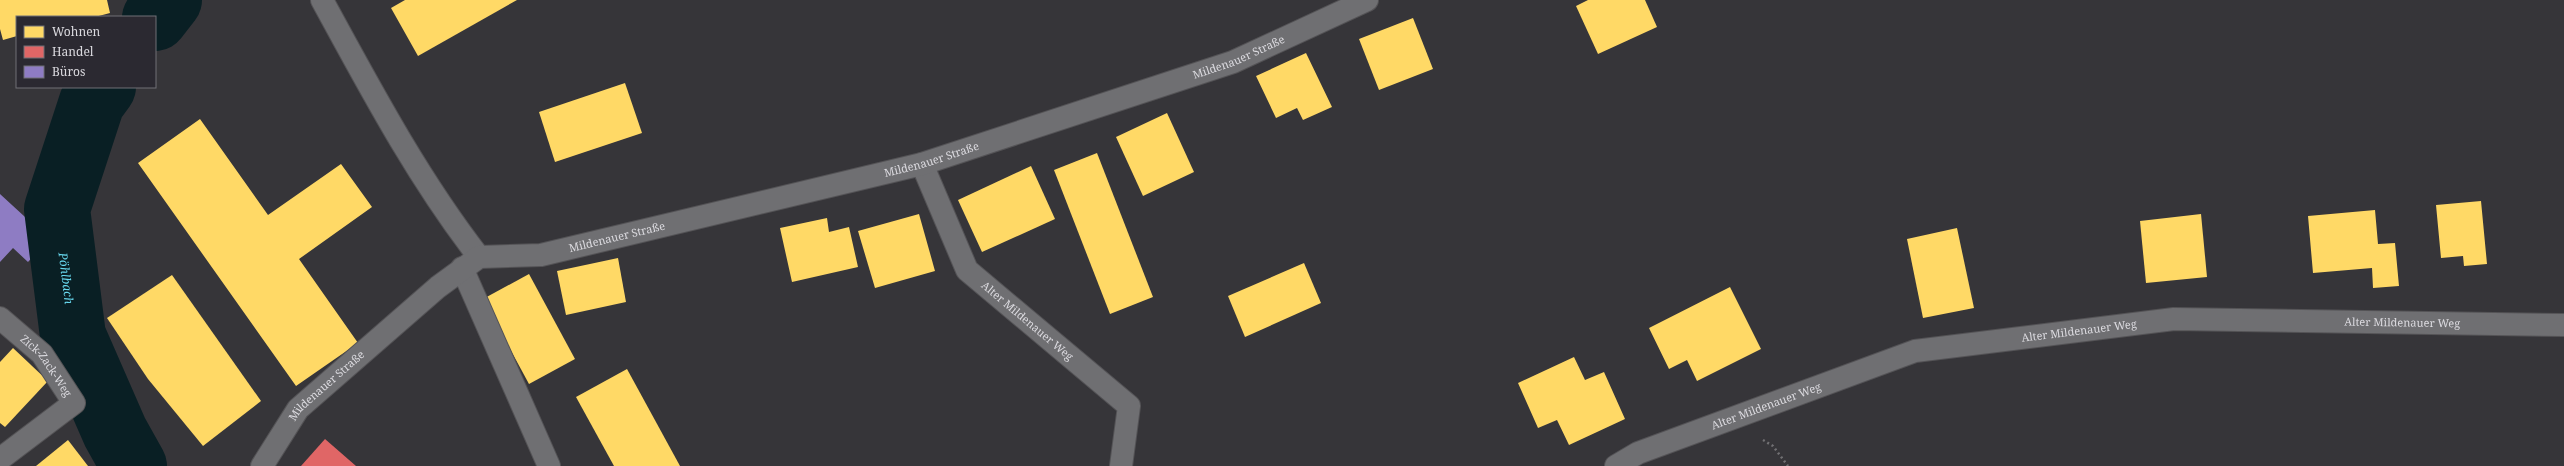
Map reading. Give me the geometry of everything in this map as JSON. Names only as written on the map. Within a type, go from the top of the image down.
[{"type":"street","points":[[322,0],[386,118],[445,213],[470,263],[549,466]]},
{"type":"street","name":"Mildenauer Straße","points":[[262,466],[298,409],[438,287],[470,263],[541,255],[922,164],[1233,62],[1368,0]]},
{"type":"street","name":"Alter Mildenauer Weg","points":[[922,164],[967,270],[1129,406],[1121,466]]},
{"type":"street","name":"Zick-Zack-Weg","points":[[0,318],[42,354],[74,403],[0,459]]},
{"type":"street","name":"Alter Mildenauer Weg","points":[[1616,466],[1638,453],[1915,351],[2174,319],[2564,325]]},
{"type":"building: Wohnen","points":[[0,0],[107,0],[110,13],[99,16],[16,16],[16,36],[3,40],[0,29]]},
{"type":"building: Wohnen","points":[[405,0],[517,0],[418,56],[391,8]]},
{"type":"building: Wohnen","points":[[1588,0],[1645,0],[1657,27],[1598,54],[1576,6]]},
{"type":"building: Wohnen","points":[[1413,18],[1433,69],[1379,90],[1359,39]]},
{"type":"building: Wohnen","points":[[1306,53],[1332,107],[1303,120],[1297,108],[1276,118],[1256,76]]},
{"type":"building: Wohnen","points":[[625,83],[642,133],[555,162],[539,112]]},
{"type":"building: Wohnen","points":[[1167,113],[1194,172],[1143,196],[1116,137]]},
{"type":"building: Wohnen","points":[[200,119],[268,215],[341,164],[372,207],[299,259],[358,343],[296,386],[138,163]]},
{"type":"building: Wohnen","points":[[1097,153],[1153,297],[1110,314],[1054,170]]},
{"type":"building: Wohnen","points":[[1031,166],[1055,219],[982,252],[958,200]]},
{"type":"building: Wohnen","points":[[2481,201],[2487,264],[2464,266],[2463,256],[2441,258],[2436,205]]},
{"type":"building: Wohnen","points":[[2375,210],[2378,244],[2395,243],[2399,286],[2373,288],[2372,268],[2313,273],[2308,216]]},
{"type":"building: Wohnen","points":[[919,214],[935,271],[875,288],[858,231]]},
{"type":"building: Wohnen","points":[[2201,214],[2207,277],[2146,283],[2140,221]]},
{"type":"building: Wohnen","points":[[827,218],[829,232],[849,227],[858,267],[792,282],[780,228]]},
{"type":"building: Wohnen","points":[[1957,228],[1974,308],[1923,318],[1907,239]]},
{"type":"building: Wohnen","points":[[618,258],[626,302],[566,315],[557,271]]},
{"type":"building: Wohnen","points":[[1304,263],[1321,303],[1245,337],[1228,296]]},
{"type":"building: Wohnen","points":[[529,274],[575,359],[529,384],[483,299]]},
{"type":"building: Wohnen","points":[[172,275],[261,401],[203,446],[148,379],[107,318]]},
{"type":"building: Wohnen","points":[[1730,287],[1761,349],[1697,381],[1687,360],[1669,369],[1649,328]]},
{"type":"building: Wohnen","points":[[13,348],[48,381],[5,427],[0,423],[0,362]]},
{"type":"building: Wohnen","points":[[1574,357],[1585,380],[1604,372],[1625,419],[1569,445],[1557,420],[1538,428],[1518,383]]},
{"type":"building: Wohnen","points":[[627,369],[680,466],[614,466],[576,397]]},
{"type":"building: Wohnen","points":[[68,440],[88,466],[36,466]]},
{"type":"building: Handel","points":[[325,439],[356,466],[301,466]]},
{"type":"building: Büros","points":[[0,194],[49,239],[28,262],[13,248],[0,262]]},
{"type":"waterway","name":"Pöhlbach","points":[[156,17],[169,0]]},
{"type":"waterway","name":"Pöhlbach","points":[[102,88],[92,102],[57,209],[73,336],[115,432],[134,466]]}]
